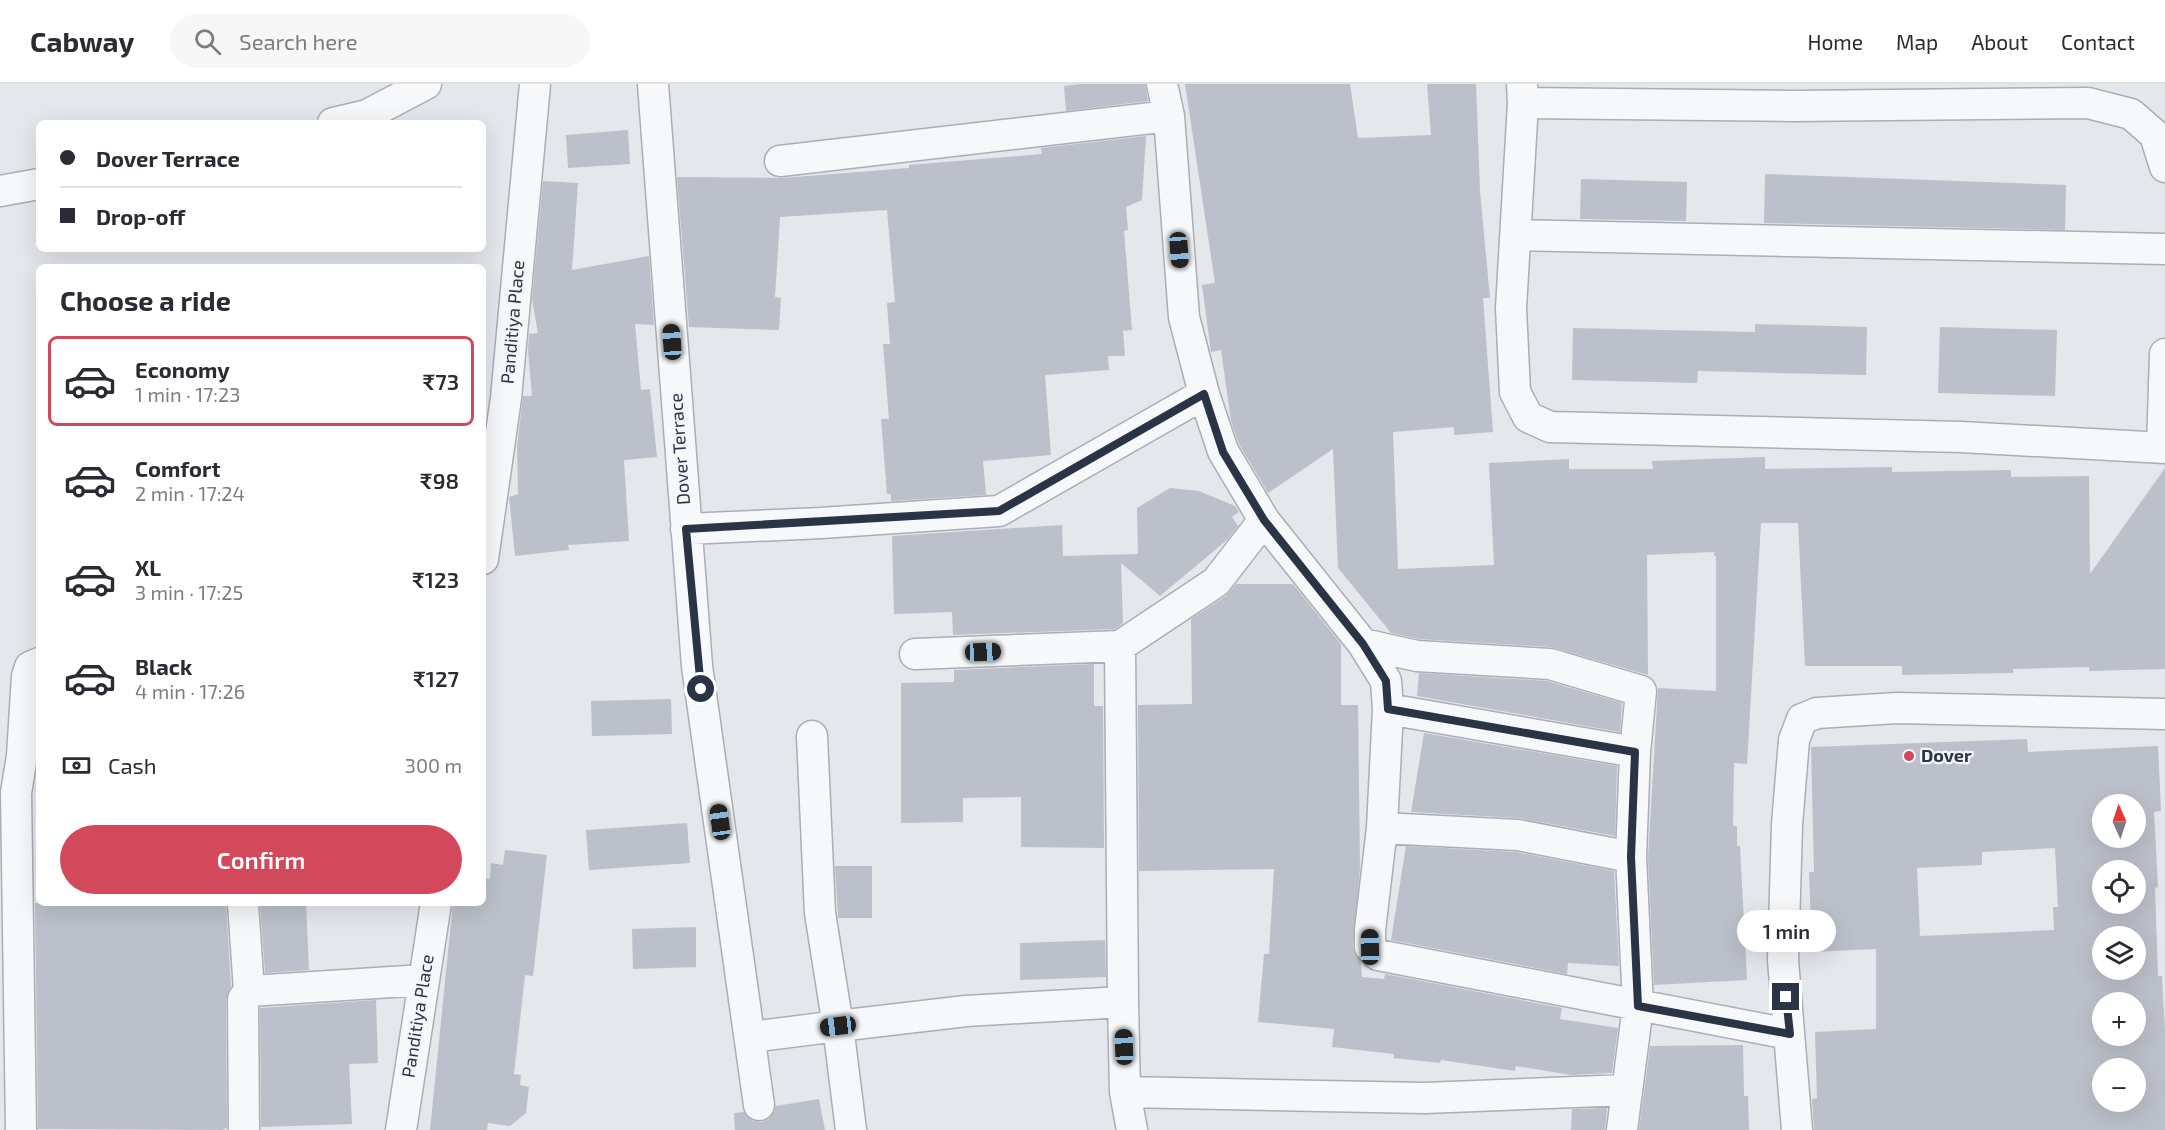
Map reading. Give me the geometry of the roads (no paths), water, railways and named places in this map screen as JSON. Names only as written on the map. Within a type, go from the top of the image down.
[{"type":"street","points":[[346,120],[367,115],[426,84]]},
{"type":"street","name":"Panditiya Place","points":[[486,516],[494,400],[535,84]]},
{"type":"street","name":"Dover Terrace","points":[[653,84],[698,666],[759,1105]]},
{"type":"street","points":[[1162,84],[1169,116],[1184,317],[1204,394],[1223,452],[1264,520],[1363,644],[1386,681],[1388,709],[1382,828],[1370,947],[1378,955],[1790,1034]]},
{"type":"street","points":[[2165,167],[2155,135],[2131,114],[2088,104],[1794,106],[1523,93],[1512,308],[1515,392],[1528,417],[1550,427],[1961,437],[2163,448],[2165,354]]},
{"type":"street","points":[[780,161],[1169,116]]},
{"type":"street","points":[[0,191],[36,185]]},
{"type":"street","points":[[1517,234],[2165,249]]},
{"type":"street","points":[[686,529],[999,511],[1204,394]]},
{"type":"street","points":[[915,654],[1120,646],[1216,582],[1264,520]]},
{"type":"street","points":[[1363,644],[1417,656],[1551,664],[1641,691],[1635,752],[1631,857],[1638,1006],[1635,1044],[1626,1090],[1622,1130]]},
{"type":"street","points":[[1120,646],[1125,1092],[1132,1130]]},
{"type":"street","points":[[21,1130],[16,793],[22,756],[27,676],[30,667],[36,664]]},
{"type":"street","points":[[1797,1130],[1783,960],[1787,836],[1794,740],[1802,719],[1817,713],[1897,708],[2165,714]]},
{"type":"street","points":[[1388,709],[1635,752]]},
{"type":"street","points":[[812,736],[820,913],[838,1026],[851,1130]]},
{"type":"street","points":[[1382,828],[1518,835],[1631,857]]},
{"type":"street","points":[[243,906],[249,991],[243,999],[244,1130]]},
{"type":"street","name":"Panditiya Place","points":[[401,1130],[435,906]]},
{"type":"street","points":[[249,991],[423,980]]},
{"type":"street","points":[[751,1037],[966,1011],[1123,1002]]},
{"type":"street","points":[[1125,1092],[1425,1098],[1626,1090]]},
{"type":"place","name":"Dover","points":[[1909,756]]}]
